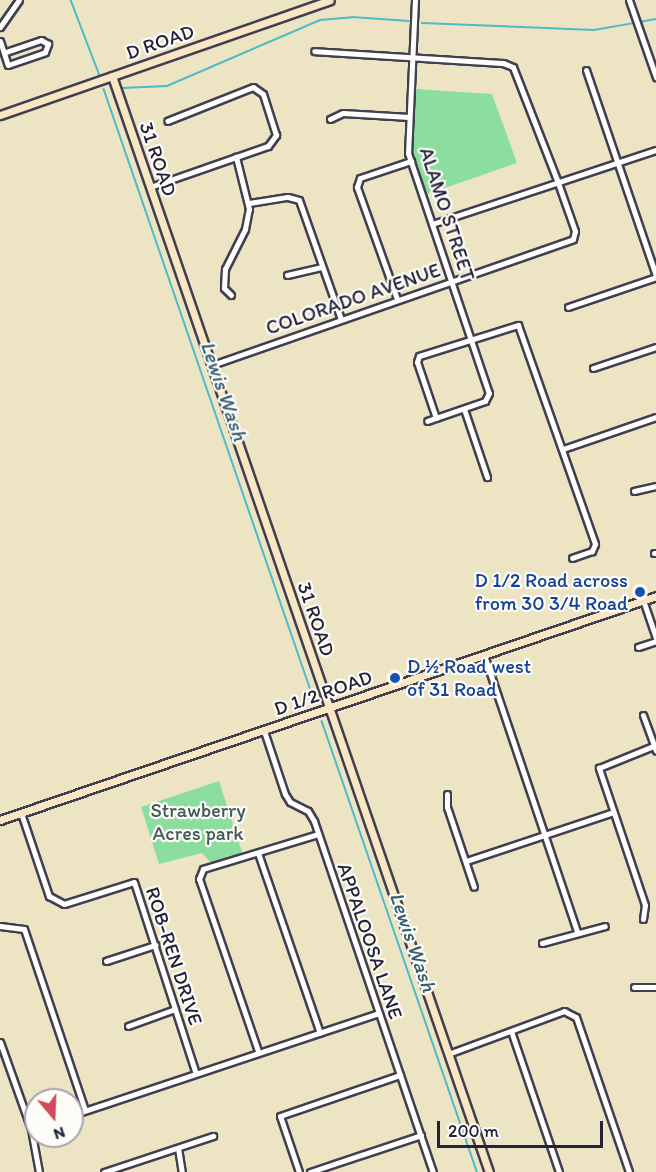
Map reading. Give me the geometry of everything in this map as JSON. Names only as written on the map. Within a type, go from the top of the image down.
[{"type":"street","points":[[0,27],[19,0]]},
{"type":"street","name":"D ROAD","points":[[0,115],[330,0]]},
{"type":"street","name":"ALAMO STREET","points":[[415,0],[409,117],[411,161],[489,397],[464,408]]},
{"type":"street","points":[[629,0],[656,77]]},
{"type":"street","points":[[0,41],[4,53],[8,65],[45,52],[48,44],[41,40],[4,53]]},
{"type":"street","points":[[314,51],[503,63],[513,67],[557,180]]},
{"type":"street","points":[[568,308],[656,277],[586,70]]},
{"type":"street","name":"31 ROAD","points":[[112,76],[489,1172]]},
{"type":"street","points":[[150,187],[268,146],[276,138],[263,94],[256,87],[167,121]]},
{"type":"street","points":[[330,119],[343,113],[409,117]]},
{"type":"street","points":[[432,224],[557,180],[656,150]]},
{"type":"street","points":[[231,295],[224,288],[224,275],[245,229],[249,203],[236,157]]},
{"type":"street","points":[[397,299],[357,188],[360,178],[411,161]]},
{"type":"street","name":"COLORADO AVENUE","points":[[212,365],[573,239],[575,231],[557,180]]},
{"type":"street","points":[[249,203],[288,197],[298,200],[341,319]]},
{"type":"street","points":[[287,275],[322,267]]},
{"type":"street","points":[[436,418],[418,358],[471,338],[518,325],[563,449],[595,550],[572,558]]},
{"type":"street","points":[[593,368],[656,347]]},
{"type":"street","points":[[427,421],[464,408],[488,477]]},
{"type":"street","points":[[563,449],[656,417]]},
{"type":"street","points":[[634,491],[656,486]]},
{"type":"street","name":"D 1/2 ROAD","points":[[0,820],[656,596]]},
{"type":"street","points":[[638,647],[656,639],[655,630],[643,600]]},
{"type":"street","points":[[484,655],[577,932]]},
{"type":"street","points":[[643,919],[645,906],[599,768],[655,747],[644,715]]},
{"type":"street","name":"APPALOOSA LANE","points":[[264,731],[285,794],[290,802],[308,811],[318,834],[433,1172]]},
{"type":"street","points":[[447,794],[447,807],[474,887]]},
{"type":"street","points":[[466,861],[613,812]]},
{"type":"street","name":"ROB-REN DRIVE","points":[[21,813],[49,896],[64,904],[134,882],[195,1071]]},
{"type":"street","points":[[258,1051],[199,879],[203,868],[318,834]]},
{"type":"street","points":[[258,853],[320,1033]]},
{"type":"street","points":[[0,926],[24,929],[86,1110],[195,1071],[378,1013]]},
{"type":"street","points":[[542,943],[605,926]]},
{"type":"street","points":[[106,961],[155,945]]},
{"type":"street","points":[[634,987],[656,987]]},
{"type":"street","points":[[128,1026],[175,1010]]},
{"type":"street","points":[[448,1054],[564,1011],[576,1017],[629,1172]]},
{"type":"street","points":[[511,1031],[559,1172]]},
{"type":"street","points":[[0,1042],[24,1105]]},
{"type":"street","points":[[299,1172],[280,1116],[400,1075]]},
{"type":"street","points":[[310,1172],[421,1135]]},
{"type":"street","points":[[104,1172],[213,1136]]},
{"type":"street","points":[[36,1148],[39,1172]]},
{"type":"street","points":[[178,1148],[182,1172]]},
{"type":"green space","points":[[416,89],[492,94],[517,163],[427,194],[412,149]]},
{"type":"green space","name":"Strawberry Acres park","points":[[219,781],[243,855],[211,863],[202,853],[159,864],[141,807]]},
{"type":"waterway","name":"Lewis Wash","points":[[71,0],[100,76]]},
{"type":"waterway","points":[[122,88],[167,86],[320,20],[352,17],[409,21]]},
{"type":"waterway","points":[[639,22],[656,19]]},
{"type":"waterway","points":[[422,23],[594,30],[634,23]]},
{"type":"waterway","name":"Lewis Wash","points":[[104,89],[315,702]]},
{"type":"waterway","name":"Lewis Wash","points":[[322,721],[477,1172]]},
{"type":"place","name":"D 1/2 Road across from 30 3/4 Road","points":[[640,592]]},
{"type":"place","name":"D ½ Road west of 31 Road","points":[[395,678]]}]
